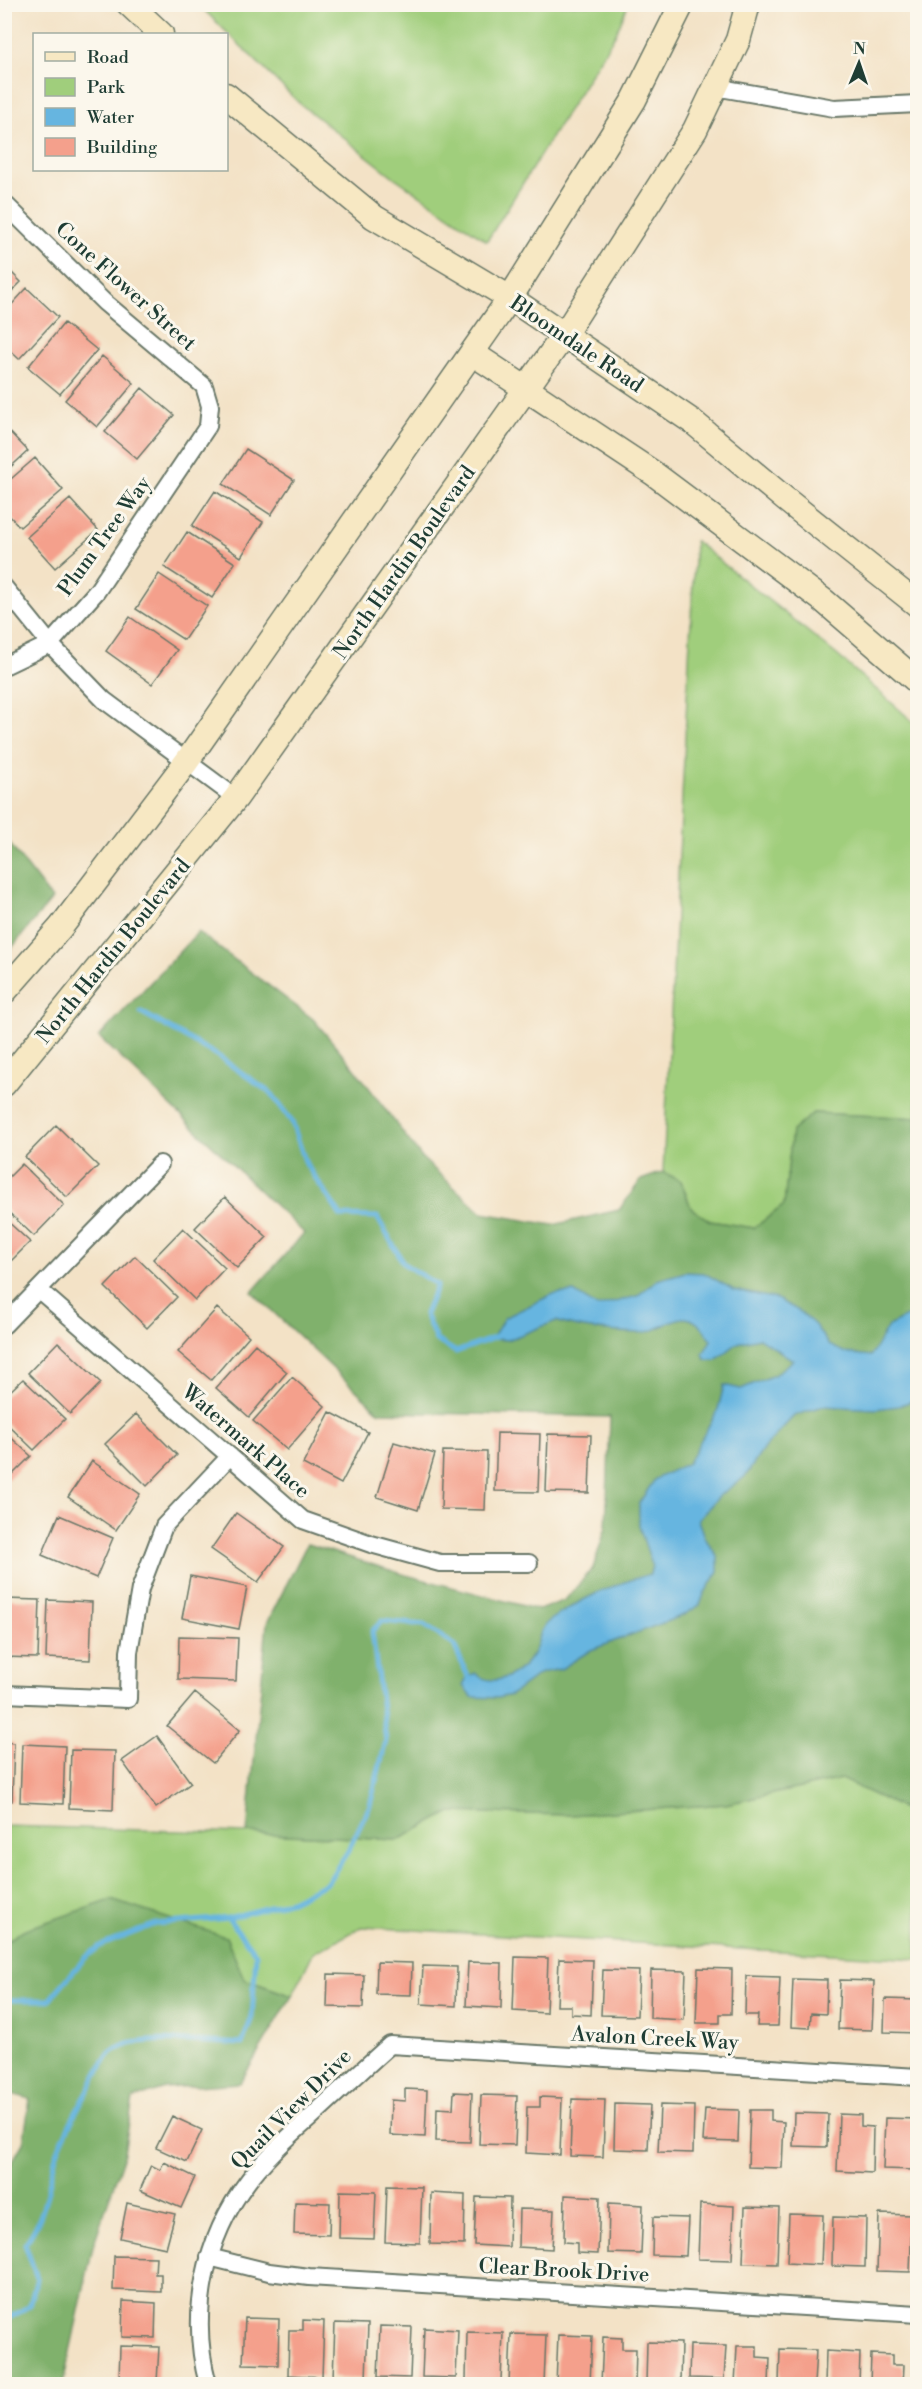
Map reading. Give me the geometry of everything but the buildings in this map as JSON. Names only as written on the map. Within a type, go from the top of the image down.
[{"type":"street","points":[[129,4],[160,33]]},
{"type":"street","points":[[4,992],[61,927],[187,761],[510,298],[634,100],[682,4]]},
{"type":"street","name":"North Hardin Boulevard","points":[[4,1084],[236,798],[564,335],[695,130],[738,40],[748,4]]},
{"type":"street","points":[[716,87],[834,108],[918,104]]},
{"type":"street","name":"Bloomdale Road","points":[[228,97],[374,217],[510,298],[693,422],[918,605]]},
{"type":"street","name":"Cone Flower Street","points":[[4,203],[104,302],[204,386],[210,406]]},
{"type":"street","points":[[472,353],[681,494],[824,601],[918,682]]},
{"type":"street","name":"Plum Tree Way","points":[[4,666],[50,644],[97,591],[208,426],[210,406]]},
{"type":"street","points":[[4,587],[50,644],[104,700],[236,798]]},
{"type":"street","points":[[4,1325],[160,1164]]},
{"type":"street","name":"Watermark Place","points":[[39,1290],[303,1520],[371,1544],[440,1563],[529,1563]]},
{"type":"street","points":[[4,1694],[128,1699],[129,1652],[140,1589],[164,1526],[230,1456]]},
{"type":"street","name":"Avalon Creek Way","points":[[390,2045],[918,2077]]},
{"type":"street","name":"Quail View Drive","points":[[208,2385],[200,2348],[202,2286],[209,2257],[230,2210],[259,2168],[284,2142],[390,2045]]},
{"type":"street","name":"Clear Brook Drive","points":[[209,2257],[269,2272],[309,2277],[918,2314]]},
{"type":"green space","points":[[199,5],[628,5],[615,35],[487,241],[395,178],[299,103]]},
{"type":"green space","points":[[695,541],[837,655],[917,725],[917,1118],[813,1113],[792,1132],[784,1205],[754,1228],[710,1221],[691,1208],[681,1181],[663,1172]]},
{"type":"green space","points":[[5,838],[52,899],[5,956]]},
{"type":"green space","points":[[198,932],[313,1019],[352,1065],[422,1158],[482,1213],[553,1225],[619,1210],[641,1180],[663,1172],[681,1181],[691,1208],[710,1221],[754,1228],[784,1205],[792,1131],[813,1113],[917,1118],[917,1815],[841,1779],[726,1804],[570,1815],[451,1812],[398,1840],[247,1833],[267,1623],[307,1544],[406,1575],[539,1610],[565,1600],[593,1568],[606,1527],[610,1417],[379,1412],[252,1292],[304,1233],[99,1037]]},
{"type":"green space","points":[[841,1779],[917,1815],[917,1959],[362,1927],[313,1953],[292,1996],[244,1979],[226,1937],[23,1930],[5,1943],[5,1826],[398,1840],[451,1812],[570,1815],[726,1804]]},
{"type":"green space","points":[[111,1900],[226,1937],[244,1979],[292,1996],[240,2083],[165,2088],[133,2099],[123,2158],[93,2246],[63,2384],[5,2384],[5,2174],[23,2143],[30,2099],[5,2092],[5,1943],[23,1930]]},
{"type":"water","points":[[685,1272],[704,1273],[734,1290],[777,1299],[799,1311],[815,1325],[829,1345],[846,1353],[871,1356],[888,1326],[917,1312],[917,1399],[899,1406],[876,1409],[823,1406],[794,1416],[764,1448],[745,1477],[720,1495],[698,1520],[704,1537],[718,1557],[718,1571],[700,1605],[684,1615],[591,1650],[561,1669],[541,1673],[511,1695],[497,1698],[472,1697],[463,1686],[467,1678],[475,1673],[491,1680],[515,1673],[533,1654],[543,1628],[549,1621],[597,1593],[650,1574],[652,1565],[639,1526],[639,1503],[655,1479],[688,1463],[718,1409],[724,1385],[741,1389],[774,1375],[793,1360],[759,1338],[738,1343],[716,1360],[706,1360],[703,1354],[711,1340],[701,1327],[692,1320],[684,1318],[639,1333],[586,1328],[556,1321],[508,1340],[492,1339],[504,1318],[553,1294],[574,1292],[597,1307],[637,1296],[657,1280]]},
{"type":"waterway","points":[[141,1012],[218,1056],[272,1094],[292,1122],[306,1164],[341,1216],[377,1217],[404,1264],[437,1285],[425,1314],[436,1340],[456,1352],[496,1337]]},
{"type":"waterway","points":[[4,2000],[49,2000],[84,1959],[100,1946],[156,1924],[228,1918],[291,1901],[327,1883],[348,1851],[370,1805],[386,1741],[372,1631],[382,1621],[424,1625],[454,1645],[471,1683]]},
{"type":"waterway","points":[[4,2322],[30,2305],[37,2278],[25,2244],[41,2215],[56,2155],[63,2138],[111,2052],[121,2046],[154,2041],[242,2044],[252,2017],[256,1954],[228,1918]]}]
